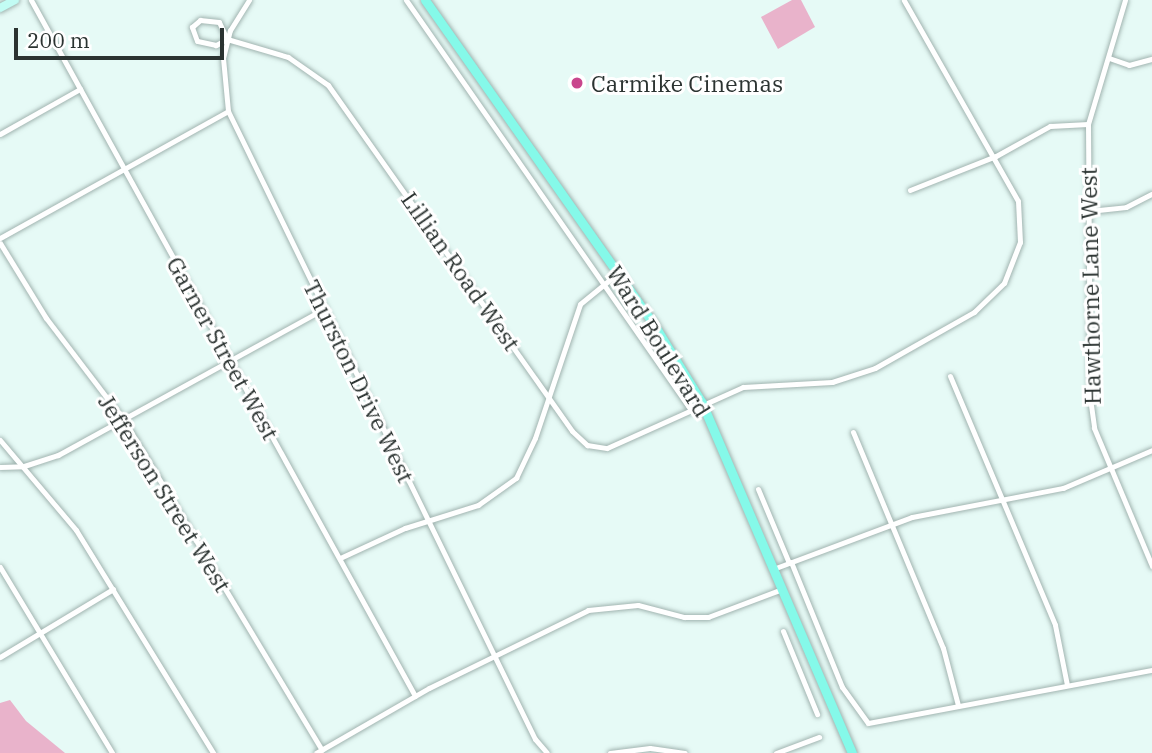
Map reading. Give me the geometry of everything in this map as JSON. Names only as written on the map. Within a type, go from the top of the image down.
[{"type":"main road","points":[[0,9],[15,0]]},
{"type":"main road","name":"Ward Boulevard","points":[[425,0],[618,273],[702,403],[852,753]]},
{"type":"street","name":"Garner Street West","points":[[31,0],[415,696]]},
{"type":"street","name":"Thurston Drive West","points":[[249,0],[228,38],[223,71],[228,111],[426,521],[535,739],[547,753]]},
{"type":"street","points":[[406,0],[606,282],[690,409]]},
{"type":"street","name":"Lillian Road West","points":[[228,38],[300,63],[335,92],[549,397],[582,441],[600,448],[622,444],[702,403],[743,387],[849,378],[889,360],[984,304],[1011,271],[1022,231],[1018,201],[996,156],[904,0]]},
{"type":"street","name":"Hawthorne Lane West","points":[[1125,0],[1088,124],[1090,398],[1094,428],[1152,566]]},
{"type":"street","points":[[200,20],[219,22],[228,38],[216,45],[200,42],[194,38],[192,27],[200,20]]},
{"type":"street","points":[[1109,58],[1129,65],[1152,59]]},
{"type":"street","points":[[0,134],[80,89]]},
{"type":"street","points":[[0,238],[228,111]]},
{"type":"street","points":[[910,190],[996,156],[1050,126],[1088,124]]},
{"type":"street","points":[[1089,211],[1126,207],[1152,194]]},
{"type":"street","name":"Jefferson Street West","points":[[0,243],[46,318],[123,418],[319,751]]},
{"type":"street","points":[[340,558],[426,521],[478,505],[516,478],[549,397],[580,304],[618,273]]},
{"type":"street","points":[[0,467],[24,466],[58,455],[324,309]]},
{"type":"street","points":[[950,376],[1055,625],[1067,685]]},
{"type":"street","points":[[853,432],[943,648],[958,705]]},
{"type":"street","points":[[0,440],[57,503],[113,589],[212,753]]},
{"type":"street","points":[[773,569],[892,524],[1063,488],[1152,450]]},
{"type":"street","points":[[758,489],[842,687],[868,723],[1152,670]]},
{"type":"street","points":[[0,567],[112,753]]},
{"type":"street","points":[[0,657],[113,589]]},
{"type":"street","points":[[319,751],[415,696],[605,606],[638,605],[684,617],[708,617],[782,589]]},
{"type":"street","points":[[783,631],[817,714]]},
{"type":"street","points":[[796,661],[810,655]]},
{"type":"street","points":[[776,753],[819,737]]},
{"type":"street","points":[[610,753],[650,748],[685,753]]},
{"type":"shaded area","points":[[792,0],[801,0],[815,27],[778,49],[761,17]]},
{"type":"shaded area","points":[[10,700],[26,721],[65,753],[0,753],[0,703]]},
{"type":"place","name":"Carmike Cinemas","points":[[577,83]]}]
